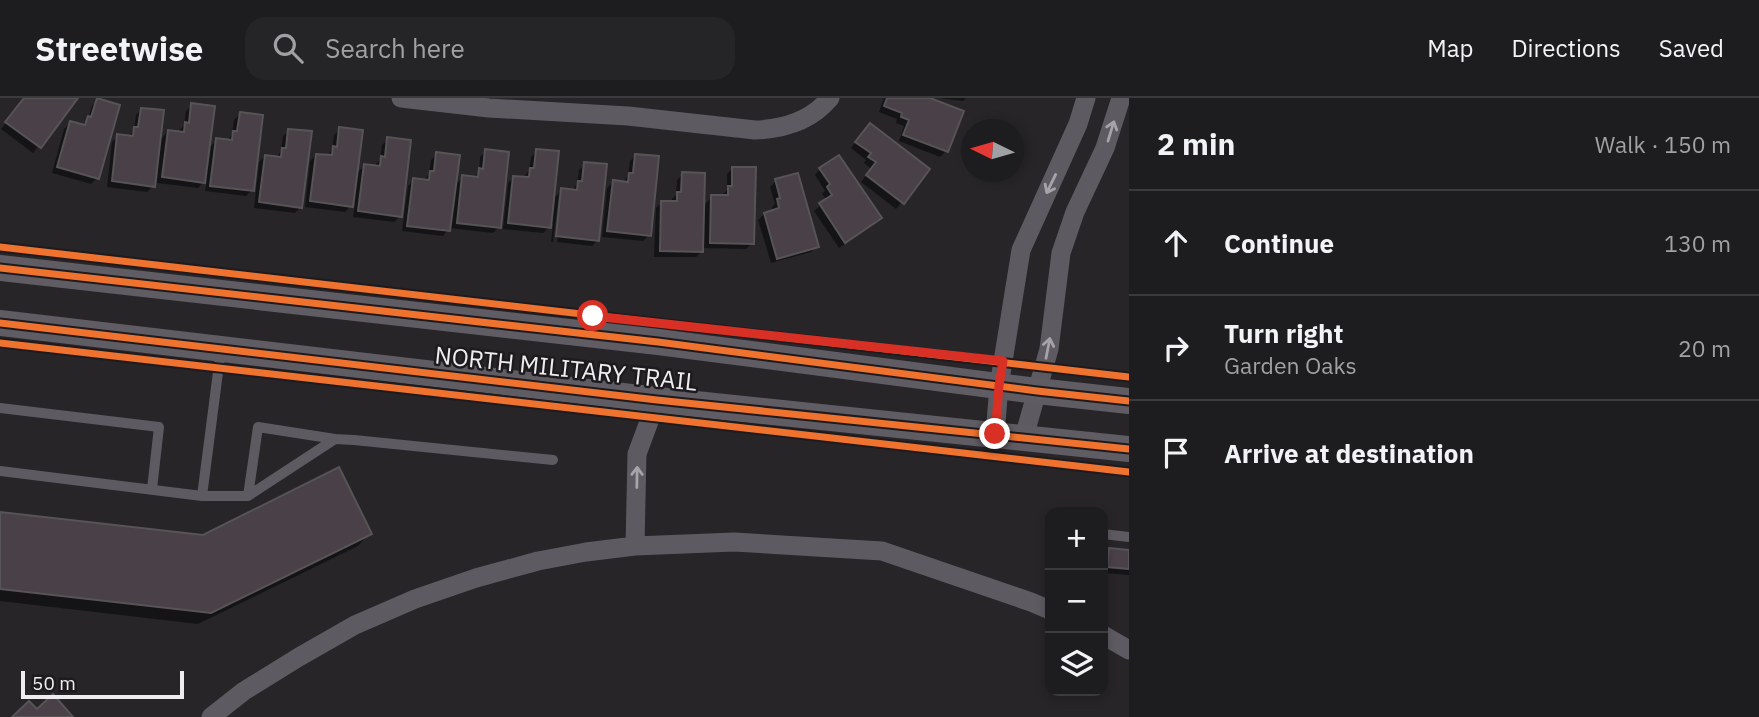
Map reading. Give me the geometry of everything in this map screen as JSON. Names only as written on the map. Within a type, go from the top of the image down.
[{"type":"main road","name":"NORTH MILITARY TRAIL","points":[[0,268],[658,342],[1129,401]]},
{"type":"main road","name":"NORTH MILITARY TRAIL","points":[[0,323],[657,400],[1129,449]]},
{"type":"street","points":[[401,98],[489,108],[628,116],[755,130],[788,126],[803,120],[830,98]]},
{"type":"street","points":[[995,434],[999,386],[1021,250],[1079,124],[1086,98]]},
{"type":"street","points":[[1024,437],[1049,349],[1061,253],[1075,212],[1105,148],[1121,98]]},
{"type":"street","points":[[635,546],[637,454],[657,400]]},
{"type":"street","points":[[211,717],[244,691],[355,625],[415,599],[476,578],[538,561],[586,552],[635,546],[734,542],[882,551],[1045,608]]},
{"type":"street","points":[[1108,638],[1129,650]]},
{"type":"lane","points":[[202,496],[221,349]]},
{"type":"lane","points":[[0,408],[159,427],[152,489]]},
{"type":"lane","points":[[248,496],[258,427],[335,439],[552,460]]},
{"type":"lane","points":[[0,471],[202,496],[248,496],[335,439]]},
{"type":"lane","points":[[1108,535],[1129,537]]},
{"type":"building","points":[[24,98],[78,98],[41,148],[5,122]]},
{"type":"building","points":[[97,98],[120,105],[99,179],[57,167],[70,121],[85,125],[88,116],[91,117]]},
{"type":"building","points":[[887,98],[930,98],[964,111],[948,152],[903,135],[909,120],[901,117],[902,113],[884,106]]},
{"type":"building","points":[[191,103],[215,106],[205,183],[162,177],[168,130],[184,132],[185,122],[189,123]]},
{"type":"building","points":[[141,108],[164,110],[155,187],[112,181],[117,134],[133,136],[134,127],[138,127]]},
{"type":"building","points":[[240,112],[263,115],[254,191],[210,186],[216,138],[232,140],[233,131],[237,131]]},
{"type":"building","points":[[870,123],[930,169],[904,204],[866,175],[876,162],[868,157],[871,153],[855,142]]},
{"type":"building","points":[[339,127],[363,130],[353,207],[310,201],[316,154],[332,155],[333,146],[337,147]]},
{"type":"building","points":[[288,129],[312,131],[302,208],[259,202],[265,155],[281,157],[282,148],[286,148]]},
{"type":"building","points":[[387,137],[411,140],[402,217],[358,211],[364,164],[380,166],[381,156],[385,157]]},
{"type":"building","points":[[485,149],[509,152],[501,228],[457,223],[462,175],[478,177],[479,168],[483,169]]},
{"type":"building","points":[[536,149],[559,151],[551,228],[508,223],[513,176],[529,177],[530,168],[534,168]]},
{"type":"building","points":[[436,152],[460,155],[450,231],[407,226],[413,178],[429,180],[430,171],[434,171]]},
{"type":"building","points":[[635,154],[659,156],[651,236],[607,231],[613,180],[628,182],[629,173],[633,173]]},
{"type":"building","points":[[839,155],[882,218],[845,243],[819,203],[832,195],[827,187],[830,184],[819,168]]},
{"type":"building","points":[[584,162],[607,164],[599,241],[556,236],[561,188],[577,190],[578,181],[582,181]]},
{"type":"building","points":[[732,167],[756,167],[754,244],[710,243],[711,195],[728,195],[728,186],[732,186]]},
{"type":"building","points":[[682,172],[705,173],[703,252],[660,251],[661,201],[677,201],[677,192],[681,192]]},
{"type":"building","points":[[798,173],[819,247],[777,259],[764,213],[779,208],[777,199],[780,198],[775,179]]},
{"type":"building","points":[[339,467],[372,534],[211,613],[0,589],[0,512],[203,535]]},
{"type":"building","points":[[1109,548],[1129,550],[1129,569],[1108,567]]},
{"type":"building","points":[[53,694],[73,717],[12,717],[29,701],[37,709]]},
{"type":"cycle path","points":[[0,247],[1129,377]]},
{"type":"cycle path","points":[[0,268],[658,342],[1129,401]]},
{"type":"cycle path","points":[[0,323],[657,400],[1129,449]]},
{"type":"cycle path","points":[[0,343],[1129,472]]},
{"type":"route","points":[[593,316],[1003,361],[995,434]]}]
